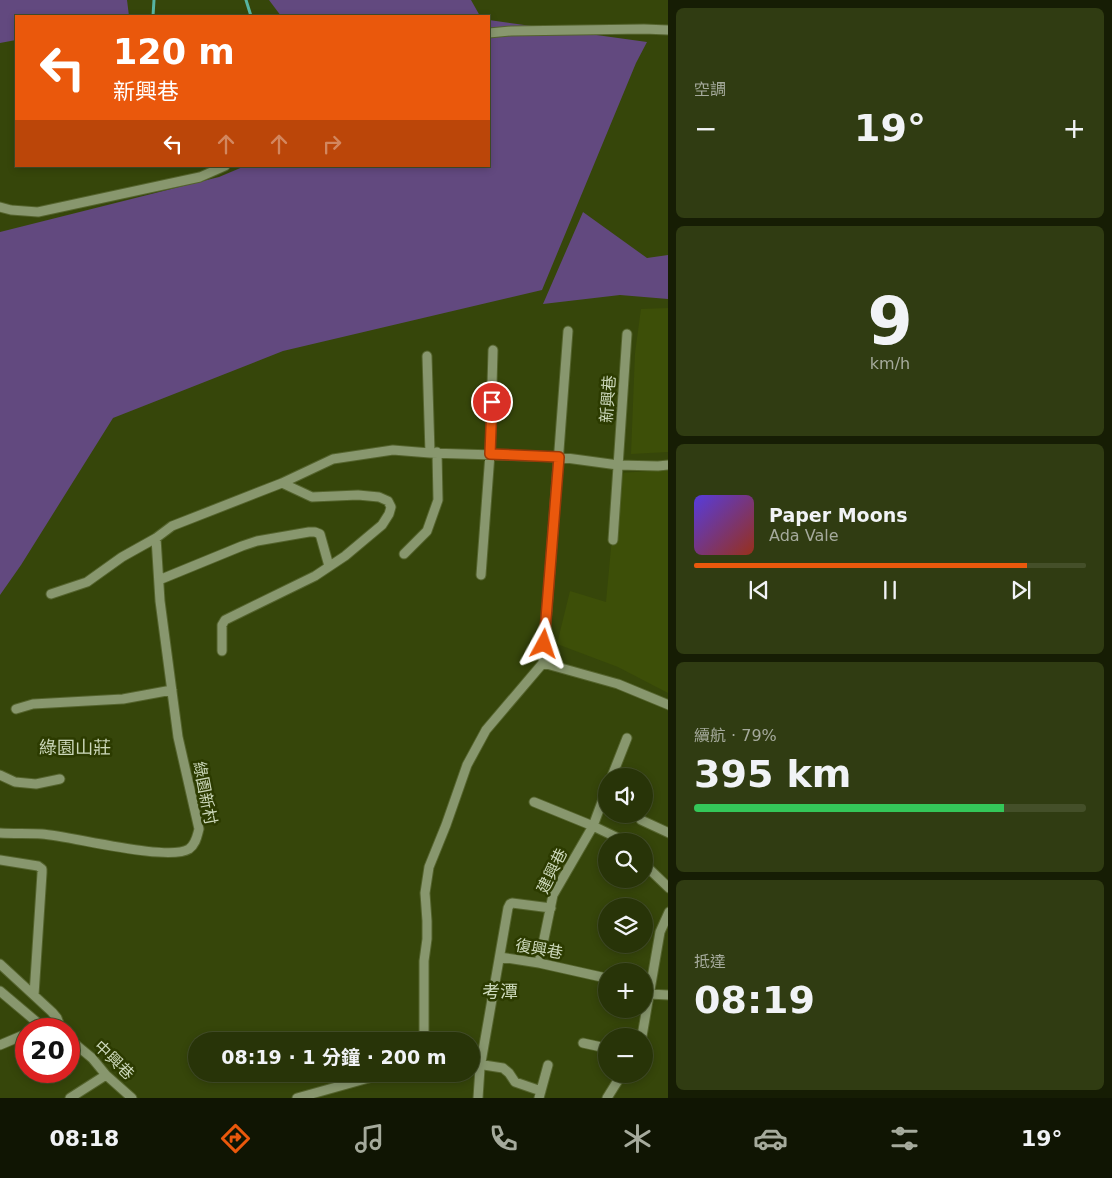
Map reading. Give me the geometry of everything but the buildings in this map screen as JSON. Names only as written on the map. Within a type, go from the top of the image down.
[{"type":"street","points":[[490,33],[668,30]]},
{"type":"street","points":[[0,207],[38,212],[200,177],[223,167]]},
{"type":"street","points":[[424,1032],[424,961],[427,921],[425,893],[429,867],[470,758],[486,730],[543,663],[568,331]]},
{"type":"street","name":"新興巷","points":[[614,540],[627,334]]},
{"type":"street","points":[[480,575],[490,454],[493,350]]},
{"type":"street","points":[[404,554],[427,530],[438,500],[426,356]]},
{"type":"street","points":[[50,594],[87,582],[122,557],[156,538],[172,526],[282,483],[333,459],[394,450],[559,457],[618,465],[668,465]]},
{"type":"street","points":[[222,651],[222,625],[225,620],[316,576],[345,556],[382,525],[391,507],[388,501],[380,497],[358,495],[312,497],[282,483]]},
{"type":"street","points":[[159,580],[256,541],[308,532],[320,534],[329,566]]},
{"type":"street","name":"綠園新村","points":[[0,834],[43,834],[140,850],[172,853],[188,849],[195,843],[199,829],[178,737],[160,601],[156,538]]},
{"type":"street","points":[[543,663],[618,684],[668,704]]},
{"type":"street","points":[[16,709],[33,704],[123,699],[172,690]]},
{"type":"street","points":[[615,768],[627,738]]},
{"type":"street","points":[[0,775],[15,782],[36,784],[60,779]]},
{"type":"street","points":[[534,802],[608,833]]},
{"type":"street","name":"建興巷","points":[[539,963],[550,908],[556,890],[593,826],[598,813]]},
{"type":"street","points":[[646,823],[668,834]]},
{"type":"street","points":[[0,860],[38,866],[42,869],[34,995]]},
{"type":"street","points":[[653,873],[668,888]]},
{"type":"street","name":"復興巷","points":[[550,908],[510,904],[500,957],[539,963],[598,976]]},
{"type":"street","points":[[653,965],[660,932],[668,912]]},
{"type":"street","points":[[480,1045],[500,957]]},
{"type":"street","points":[[0,964],[57,1018]]},
{"type":"street","points":[[653,990],[668,995]]},
{"type":"street","points":[[0,991],[31,1018]]},
{"type":"street","points":[[0,1045],[15,1039]]},
{"type":"street","points":[[583,1043],[598,1046]]},
{"type":"street","name":"中興巷","points":[[80,1048],[132,1098]]},
{"type":"street","points":[[480,1064],[502,1068],[509,1072],[515,1082],[540,1094],[548,1065]]},
{"type":"street","points":[[70,1098],[106,1075]]},
{"type":"street","points":[[296,1098],[354,1082]]},
{"type":"street","points":[[477,1082],[478,1098]]},
{"type":"street","points":[[607,1098],[616,1083]]},
{"type":"shaded area","points":[[0,0],[127,0],[129,15],[15,15],[15,40],[0,43]]},
{"type":"shaded area","points":[[269,0],[471,0],[479,15],[280,15]]},
{"type":"shaded area","points":[[490,20],[647,42],[636,63],[542,290],[283,351],[113,418],[21,565],[0,595],[0,232],[219,177],[243,167],[490,167]]},
{"type":"shaded area","points":[[583,212],[647,258],[668,255],[668,299],[620,295],[543,304]]},
{"type":"shaded area","points":[[668,308],[668,452],[631,454],[635,353],[641,309]]},
{"type":"shaded area","points":[[668,470],[668,693],[618,667],[557,644],[570,591],[606,602],[618,473]]},
{"type":"waterway","points":[[153,15],[154,0]]},
{"type":"waterway","points":[[246,0],[251,15]]},
{"type":"district","name":"綠園山莊","points":[[75,747]]},
{"type":"district","name":"考潭","points":[[500,991]]},
{"type":"route","points":[[492,402],[490,454],[559,457],[544,644]]}]
